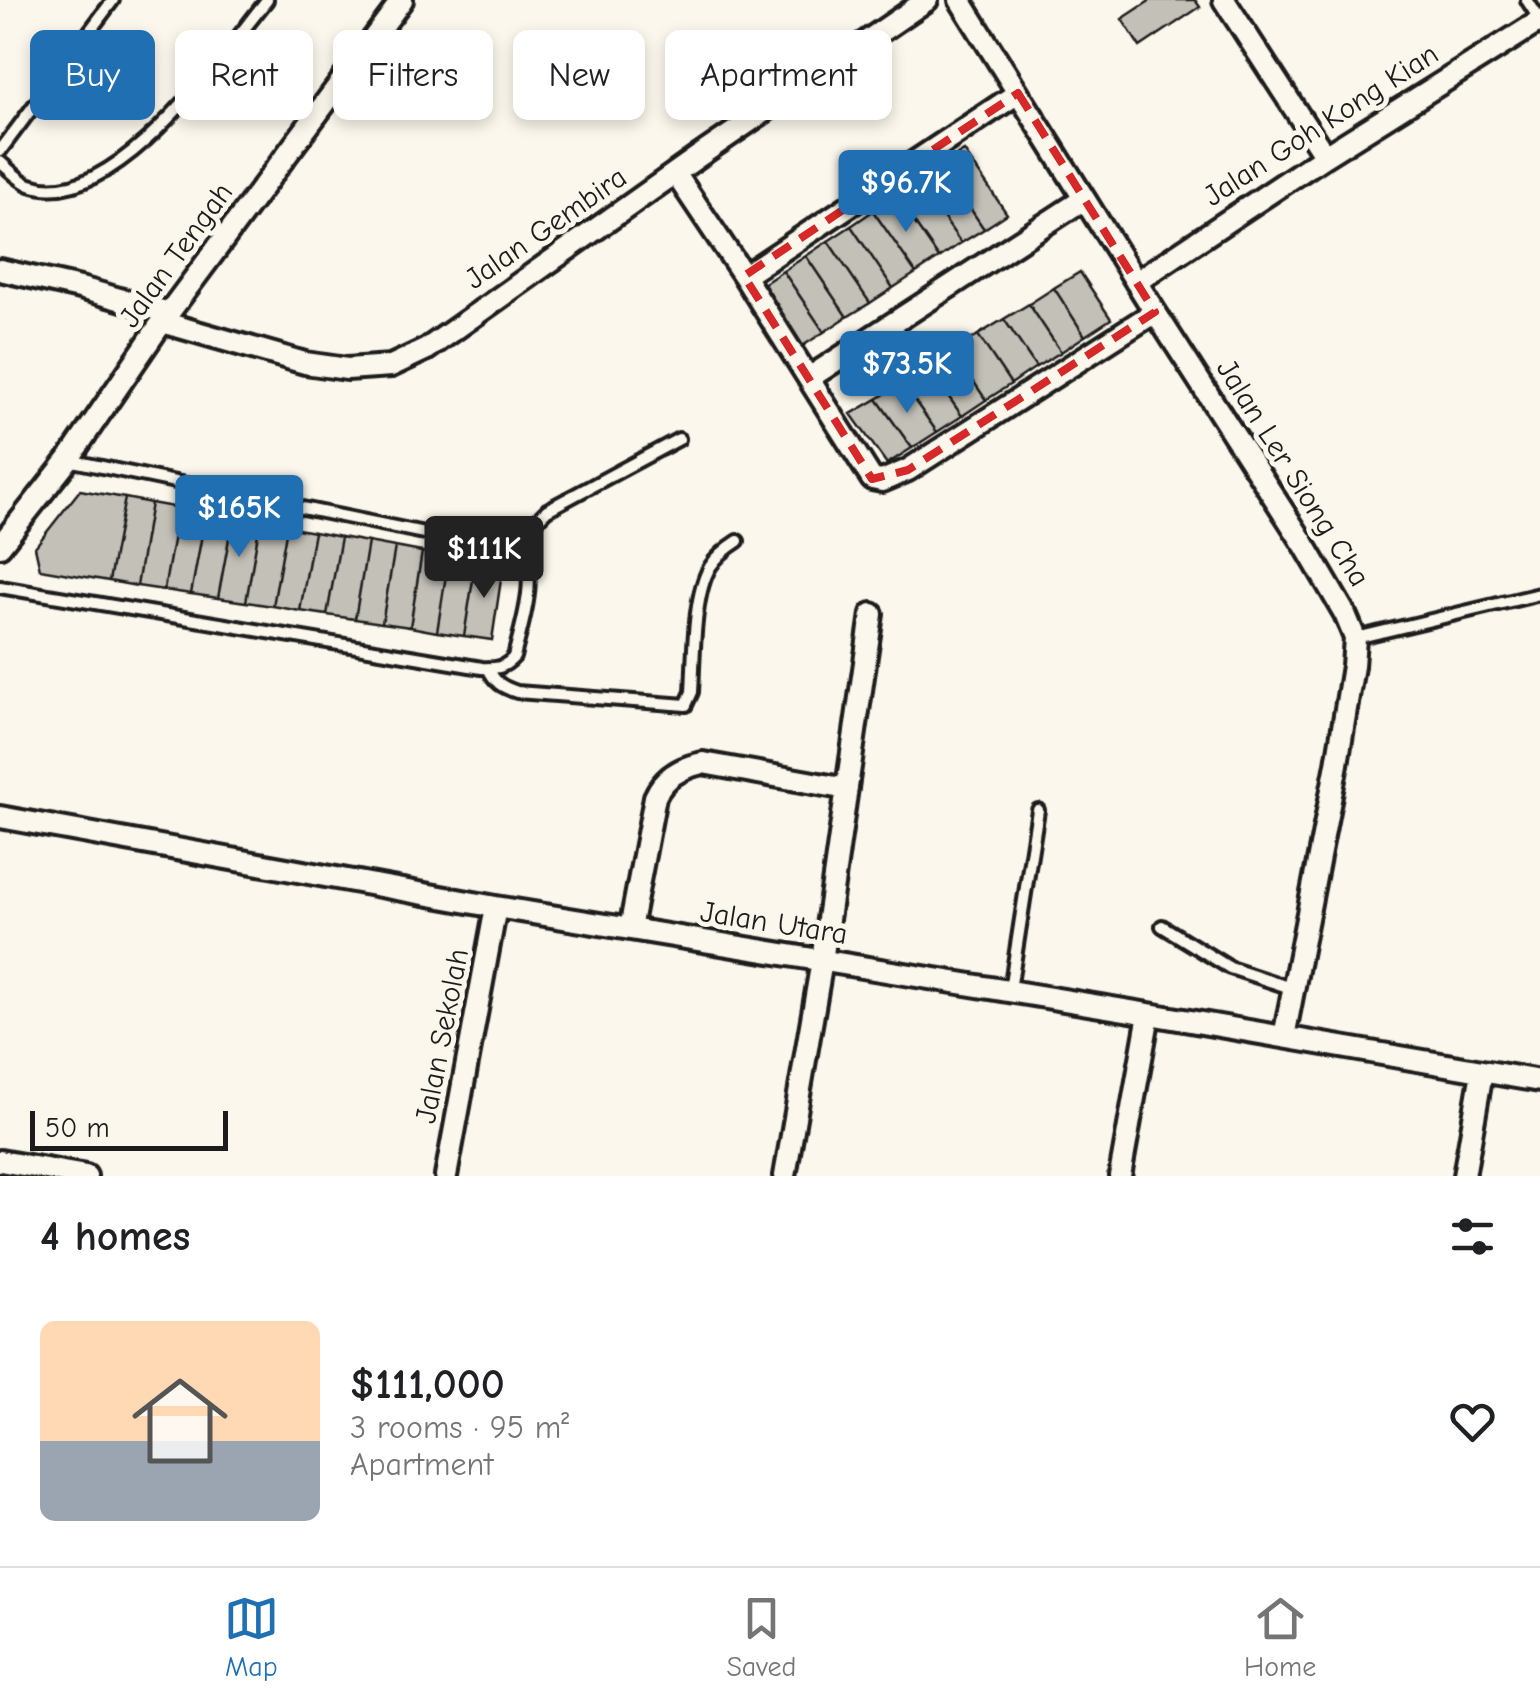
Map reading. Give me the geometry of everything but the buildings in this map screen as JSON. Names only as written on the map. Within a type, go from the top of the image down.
[{"type":"street","name":"Jalan Tengah","points":[[0,546],[68,460],[165,318],[402,0]]},
{"type":"street","name":"Jalan Gembira","points":[[0,270],[97,292],[305,363],[347,369],[391,366],[427,349],[926,0]]},
{"type":"street","name":"Jalan Ler Siong Cha","points":[[960,0],[1304,544],[1346,614],[1355,638]]},
{"type":"street","points":[[1224,0],[1325,156]]},
{"type":"street","name":"Jalan Goh Kong Kian","points":[[1136,282],[1325,156],[1540,21]]},
{"type":"street","points":[[744,276],[1018,93]]},
{"type":"street","points":[[675,173],[872,479],[882,481],[908,470],[1156,312]]},
{"type":"street","points":[[809,378],[1084,199]]},
{"type":"street","points":[[784,1176],[822,961],[872,614]]},
{"type":"street","points":[[1284,1036],[1349,696],[1355,638]]},
{"type":"street","points":[[630,929],[655,797],[660,786],[682,768],[703,763],[846,789]]},
{"type":"street","name":"Jalan Utara","points":[[0,817],[496,907],[1540,1081]]},
{"type":"street","name":"Jalan Sekolah","points":[[446,1176],[496,907]]},
{"type":"street","points":[[1120,1176],[1149,1014]]},
{"type":"street","points":[[1464,1176],[1482,1072]]},
{"type":"street","points":[[0,1161],[86,1176]]},
{"type":"lane","points":[[0,151],[113,0]]},
{"type":"lane","points":[[0,162],[30,185],[48,189],[90,180],[138,150],[182,104],[267,0]]},
{"type":"lane","points":[[1527,0],[1540,21]]},
{"type":"lane","points":[[521,556],[533,523],[546,510],[678,439]]},
{"type":"lane","points":[[0,586],[495,669],[507,665],[514,657],[530,581],[521,556],[508,550],[68,460]]},
{"type":"lane","points":[[488,668],[501,687],[517,692],[686,706],[692,692],[698,610],[707,571],[722,552],[738,541]]},
{"type":"lane","points":[[1355,638],[1540,594]]},
{"type":"lane","points":[[1010,992],[1038,810]]},
{"type":"lane","points":[[1162,926],[1230,968],[1294,989]]},
{"type":"highlighted area","points":[[1018,93],[1155,312],[908,470],[872,479],[744,276]]}]
